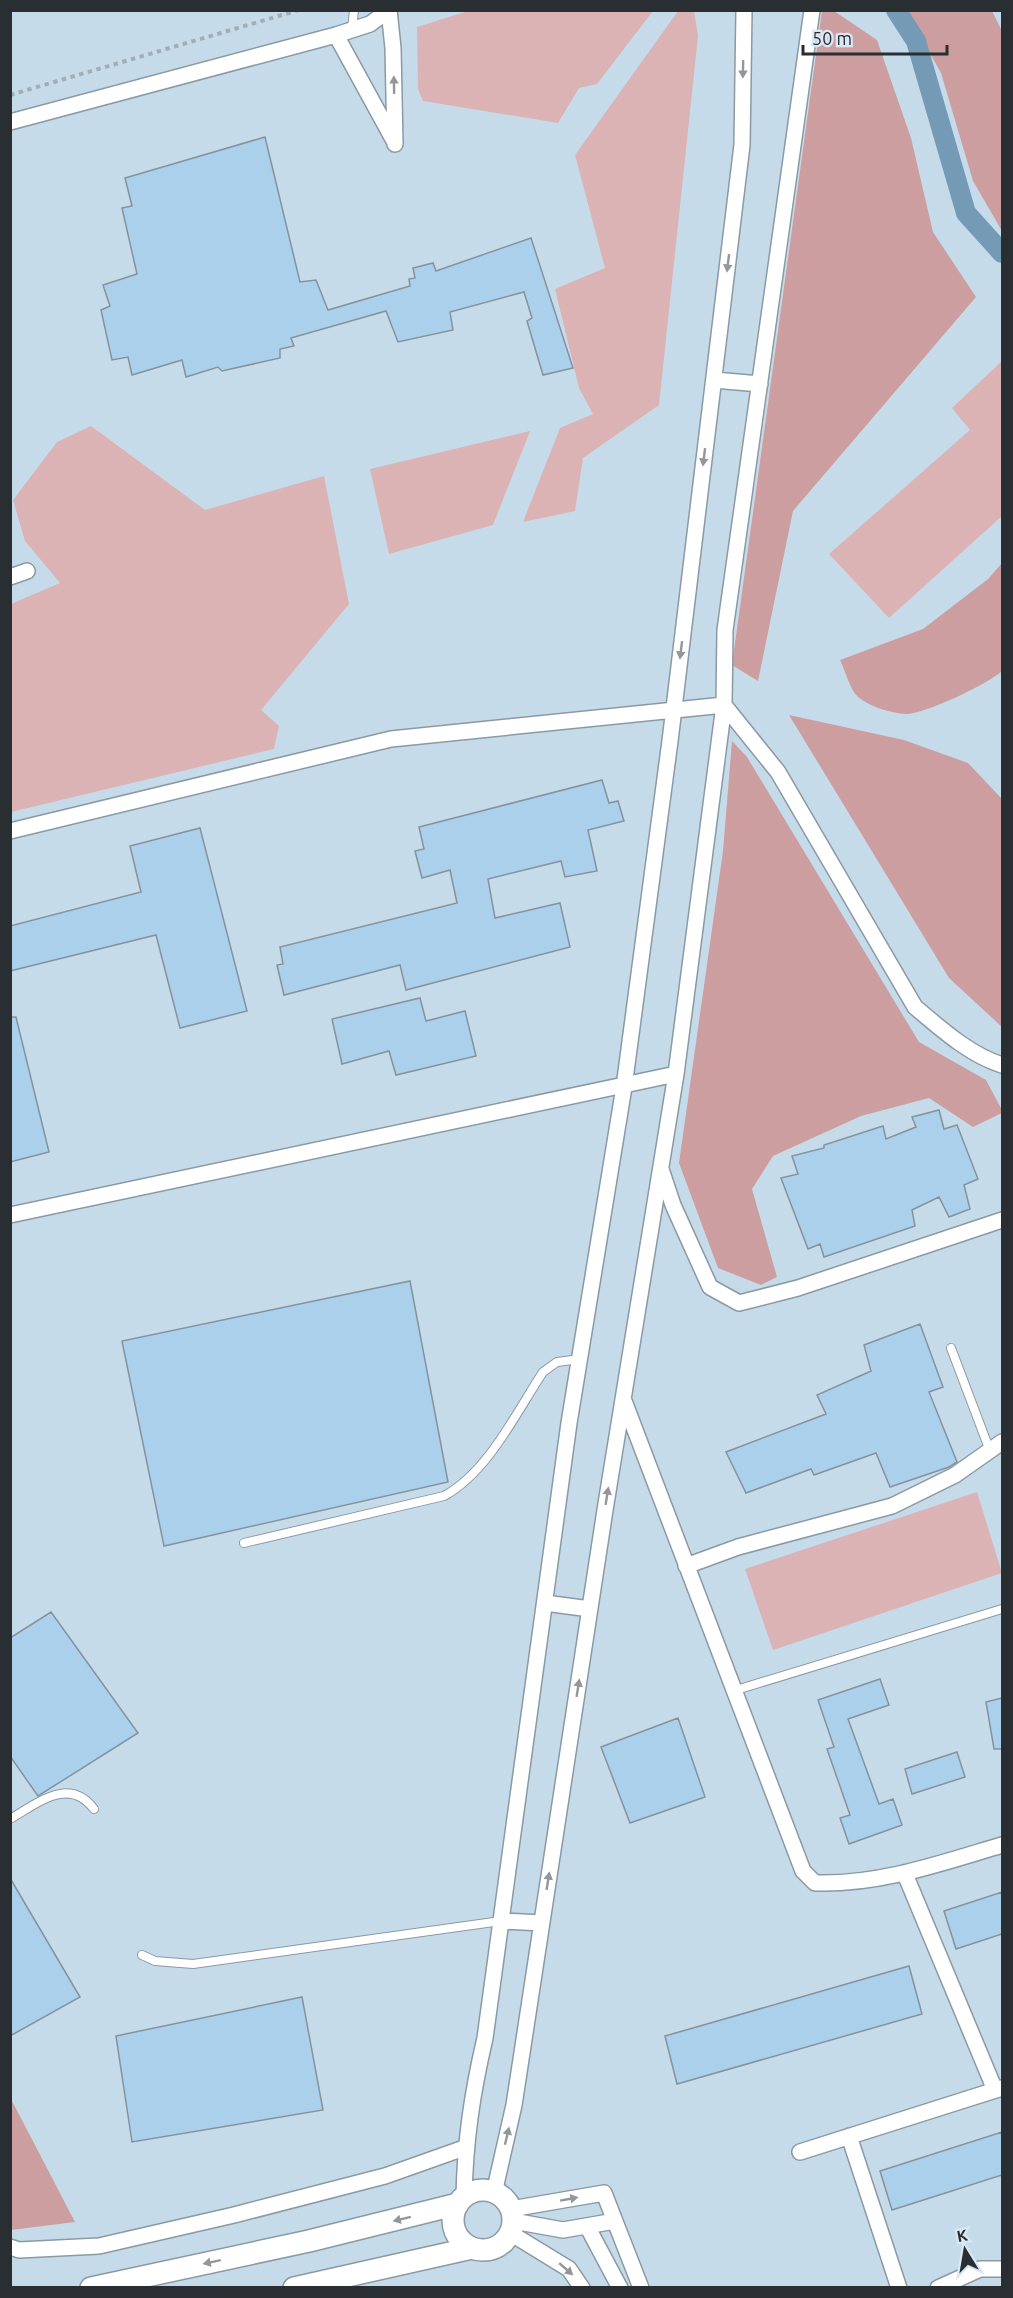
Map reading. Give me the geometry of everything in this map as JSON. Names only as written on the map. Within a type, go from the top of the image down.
[{"type":"main road","points":[[92,2288],[309,2241],[461,2201],[478,2191],[494,2193],[504,2199],[512,2221],[496,2247],[484,2250],[472,2248],[294,2288]]},
{"type":"main road","points":[[461,2201],[454,2216],[454,2228],[459,2238],[472,2248]]},
{"type":"street","points":[[10,122],[336,35],[370,24],[389,10],[393,48],[395,144],[336,35]]},
{"type":"street","points":[[461,2201],[464,2148],[471,2097],[485,2038],[580,1359],[624,1087],[674,709],[742,145],[744,10]]},
{"type":"street","points":[[494,2193],[514,2105],[623,1398],[676,1074],[724,705],[725,630],[812,10]]},
{"type":"street","points":[[714,380],[760,384]]},
{"type":"street","points":[[10,577],[27,571]]},
{"type":"street","points":[[10,831],[391,739],[724,705]]},
{"type":"street","points":[[724,705],[778,772],[915,1007],[947,1034],[993,1062],[1002,1065]]},
{"type":"street","points":[[10,1215],[276,1157],[624,1087],[676,1074]]},
{"type":"street","points":[[660,1166],[673,1205],[710,1287],[739,1303],[798,1288],[1002,1220]]},
{"type":"street","points":[[623,1398],[803,1871],[815,1883],[850,1884],[905,1874],[1002,1845]]},
{"type":"street","points":[[686,1566],[738,1547],[892,1506],[955,1475],[996,1446]]},
{"type":"street","points":[[545,1603],[590,1609]]},
{"type":"street","points":[[800,2152],[999,2089],[905,1874]]},
{"type":"street","points":[[501,1921],[542,1923]]},
{"type":"street","points":[[849,2136],[899,2288]]},
{"type":"street","points":[[10,2247],[19,2250],[99,2246],[385,2176],[464,2148]]},
{"type":"street","points":[[512,2221],[604,2193],[642,2288]]},
{"type":"street","points":[[512,2221],[563,2230],[615,2222]]},
{"type":"street","points":[[512,2221],[569,2269],[582,2288]]},
{"type":"street","points":[[587,2226],[621,2288]]},
{"type":"street","points":[[938,2288],[980,2269],[1002,2269]]},
{"type":"lane","points":[[352,30],[354,10]]},
{"type":"lane","points":[[951,1348],[996,1446]]},
{"type":"lane","points":[[244,1542],[450,1492],[478,1470],[543,1372],[557,1362],[580,1359]]},
{"type":"lane","points":[[733,1691],[1002,1609]]},
{"type":"lane","points":[[10,1819],[64,1793],[81,1796],[94,1809]]},
{"type":"lane","points":[[142,1955],[154,1961],[193,1964],[501,1921]]},
{"type":"path","points":[[10,95],[299,10]]},
{"type":"shaded area","points":[[11,11],[1002,11],[1002,2287],[11,2287]]},
{"type":"shaded area","points":[[468,11],[653,11],[597,84],[579,88],[558,123],[423,101],[418,89],[417,27]]},
{"type":"shaded area","points":[[678,11],[694,11],[698,36],[659,405],[583,458],[575,511],[523,522],[560,428],[593,414],[579,388],[555,289],[605,268],[575,155]]},
{"type":"shaded area","points":[[822,11],[834,11],[877,40],[911,138],[933,232],[976,297],[793,511],[758,681],[732,665]]},
{"type":"shaded area","points":[[906,11],[992,11],[1002,31],[1002,231],[973,181],[941,73]]},
{"type":"shaded area","points":[[1002,361],[1002,516],[889,618],[829,554],[970,430],[952,408]]},
{"type":"shaded area","points":[[91,426],[205,510],[324,476],[349,604],[261,710],[279,726],[274,749],[11,812],[11,604],[60,583],[25,541],[13,500],[57,442]]},
{"type":"shaded area","points":[[530,431],[493,525],[389,554],[370,469]]},
{"type":"shaded area","points":[[1002,563],[1002,671],[956,697],[915,713],[887,711],[868,704],[855,694],[840,660],[923,629],[988,579]]},
{"type":"shaded area","points":[[789,715],[904,740],[968,763],[1002,799],[1002,1027],[949,978]]},
{"type":"shaded area","points":[[732,741],[747,757],[919,1042],[986,1080],[1002,1110],[1002,1113],[973,1127],[929,1098],[861,1116],[773,1156],[752,1189],[777,1277],[761,1285],[718,1268],[679,1163],[723,851]]},
{"type":"shaded area","points":[[977,1492],[1002,1573],[773,1650],[745,1569]]},
{"type":"shaded area","points":[[11,2099],[75,2222],[11,2230]]},
{"type":"building","points":[[265,137],[300,282],[316,280],[328,310],[410,286],[409,279],[415,278],[413,268],[433,263],[436,271],[531,238],[573,368],[543,375],[527,321],[532,318],[524,292],[450,312],[453,330],[398,342],[386,311],[291,338],[294,346],[280,349],[280,358],[222,371],[218,367],[186,377],[182,360],[132,375],[128,357],[112,360],[101,310],[110,306],[103,285],[137,274],[122,208],[132,206],[125,178]]},
{"type":"building","points":[[602,780],[609,803],[618,801],[624,821],[588,830],[597,871],[565,877],[561,861],[488,879],[495,918],[560,903],[570,947],[406,990],[400,965],[284,995],[277,965],[283,964],[280,947],[457,903],[450,870],[422,878],[415,851],[424,849],[419,827]]},
{"type":"building","points":[[200,828],[247,1011],[180,1028],[156,935],[10,971],[10,926],[141,892],[130,846]]},
{"type":"building","points":[[420,998],[426,1021],[465,1011],[476,1056],[396,1075],[389,1051],[342,1064],[332,1019]]},
{"type":"building","points":[[10,1017],[16,1017],[49,1152],[10,1162]]},
{"type":"building","points":[[939,1110],[944,1129],[957,1125],[978,1179],[964,1185],[970,1209],[949,1217],[939,1197],[912,1210],[915,1226],[824,1257],[820,1244],[808,1249],[781,1178],[798,1174],[792,1156],[824,1148],[824,1145],[883,1126],[886,1139],[916,1127],[912,1117]]},
{"type":"building","points":[[410,1281],[448,1482],[164,1546],[122,1341]]},
{"type":"building","points":[[920,1324],[943,1387],[929,1392],[957,1462],[949,1467],[890,1487],[876,1453],[814,1475],[811,1469],[746,1493],[726,1452],[826,1414],[817,1395],[871,1371],[864,1345]]},
{"type":"building","points":[[51,1612],[138,1733],[38,1796],[10,1756],[10,1638]]},
{"type":"building","points":[[880,1679],[889,1705],[848,1719],[879,1804],[893,1799],[902,1825],[849,1844],[840,1818],[850,1815],[827,1749],[834,1747],[818,1700]]},
{"type":"building","points":[[1002,1698],[1002,1749],[994,1749],[986,1702]]},
{"type":"building","points":[[678,1718],[705,1797],[630,1823],[601,1747]]},
{"type":"building","points":[[957,1752],[965,1777],[912,1794],[905,1769]]},
{"type":"building","points":[[10,1878],[80,1997],[10,2036]]},
{"type":"building","points":[[1002,1892],[1002,1934],[956,1949],[944,1911]]},
{"type":"building","points":[[909,1966],[922,2014],[677,2084],[665,2036]]},
{"type":"building","points":[[302,1997],[323,2110],[132,2142],[116,2036]]},
{"type":"building","points":[[1002,2132],[1002,2175],[892,2210],[880,2171]]},
{"type":"waterway","points":[[896,10],[916,41],[966,213],[1002,253]]}]
